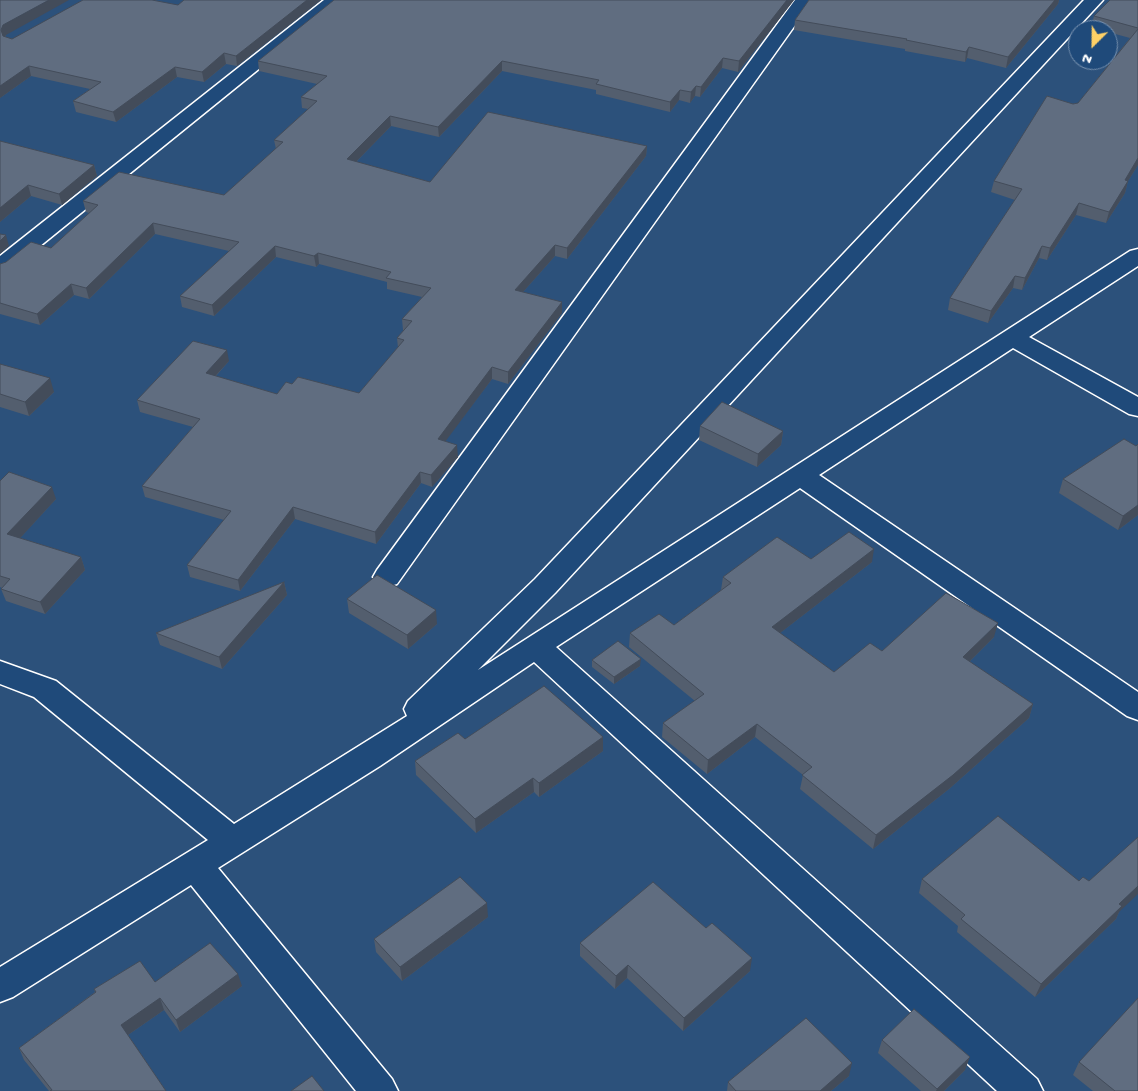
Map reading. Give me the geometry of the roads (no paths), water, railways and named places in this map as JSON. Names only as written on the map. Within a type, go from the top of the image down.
[{"type":"street","points":[[0,267],[336,0]]},
{"type":"street","points":[[387,577],[804,0]]},
{"type":"street","points":[[369,758],[545,586],[1094,0]]},
{"type":"street","points":[[0,986],[369,758],[536,646],[1138,256]]},
{"type":"street","points":[[1012,338],[1138,408]]},
{"type":"street","points":[[800,475],[1138,708]]},
{"type":"street","points":[[536,646],[1024,1091]]},
{"type":"street","points":[[0,672],[45,689],[233,842]]},
{"type":"street","points":[[194,865],[379,1091]]}]
